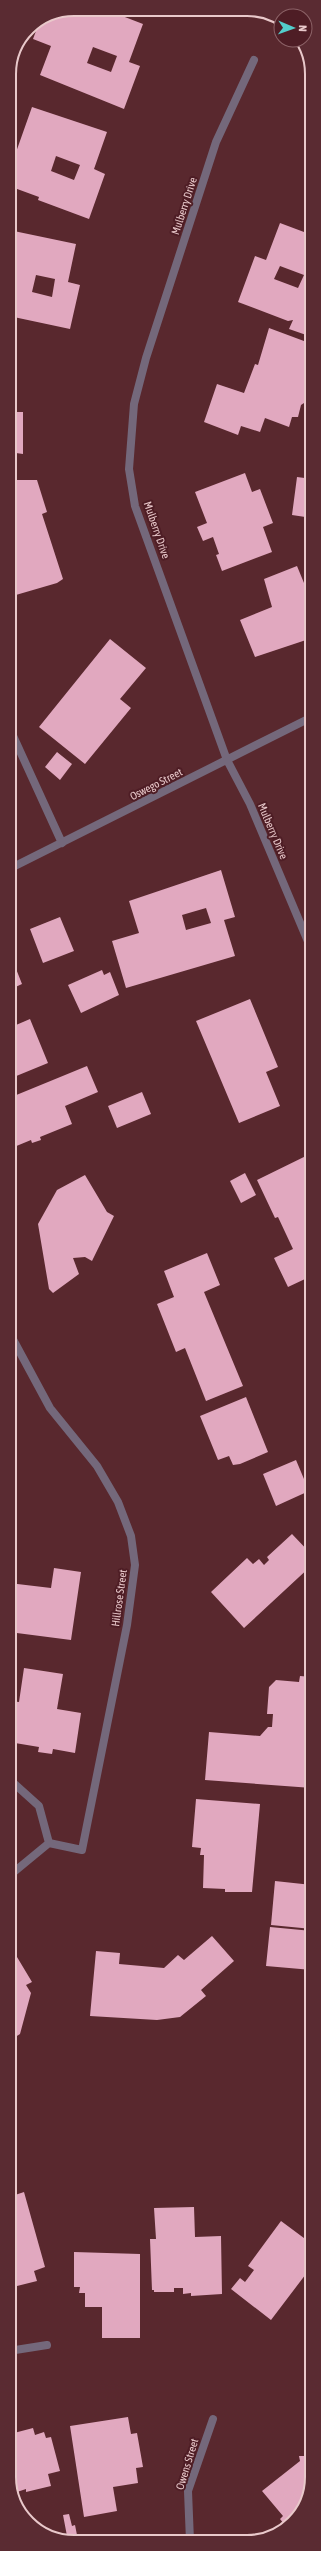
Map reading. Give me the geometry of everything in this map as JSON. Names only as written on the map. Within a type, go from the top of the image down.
[{"type":"street","name":"Mulberry Drive","points":[[254,60],[211,157],[146,358],[134,404],[130,469],[135,506],[227,760],[250,804],[305,934]]},
{"type":"street","name":"Oswego Street","points":[[16,866],[305,720]]},
{"type":"street","points":[[16,742],[62,843]]},
{"type":"street","name":"Hillrose Street","points":[[16,1345],[50,1408],[97,1466],[118,1502],[131,1536],[134,1565],[126,1625],[82,1850],[49,1843]]},
{"type":"street","points":[[16,1785],[39,1806],[49,1843],[16,1870]]},
{"type":"street","points":[[16,2350],[47,2345]]},
{"type":"street","name":"Owens Street","points":[[190,2535],[188,2491],[213,2419]]},
{"type":"building","points":[[122,16],[143,24],[129,62],[140,66],[124,109],[40,75],[51,46],[33,39],[36,31],[42,26],[52,20],[63,17]],"holes":[[[93,47],[117,56],[111,72],[87,63]]]},
{"type":"building","points":[[32,107],[107,132],[94,169],[105,174],[89,219],[38,200],[39,197],[16,189],[16,152]],"holes":[[[56,156],[80,165],[74,180],[51,171]]]},
{"type":"building","points":[[280,223],[305,232],[305,335],[289,329],[293,320],[288,321],[238,302],[255,256],[266,260]],"holes":[[[280,266],[304,275],[298,288],[274,279]]]},
{"type":"building","points":[[16,231],[76,244],[68,282],[80,285],[70,329],[16,317]],"holes":[[[36,275],[55,279],[52,297],[32,292]]]},
{"type":"building","points":[[269,328],[305,341],[305,403],[301,405],[298,417],[292,417],[289,427],[265,418],[260,432],[241,426],[238,435],[204,422],[217,384],[244,393],[255,364],[258,365]]},
{"type":"building","points":[[16,412],[23,412],[23,454],[16,453]]},
{"type":"building","points":[[245,473],[252,492],[260,489],[273,523],[263,527],[272,552],[222,571],[216,555],[219,554],[213,537],[203,541],[197,527],[207,523],[195,492]]},
{"type":"building","points":[[297,477],[305,478],[305,517],[292,515]]},
{"type":"building","points":[[16,480],[37,480],[47,512],[42,514],[63,579],[57,583],[16,595]]},
{"type":"building","points":[[297,566],[305,583],[305,640],[255,657],[240,620],[272,607],[264,579]]},
{"type":"building","points":[[110,639],[146,668],[120,699],[131,708],[85,764],[39,727]]},
{"type":"building","points":[[57,752],[72,764],[60,780],[45,767]]},
{"type":"building","points":[[221,870],[235,917],[224,920],[235,956],[126,988],[112,941],[139,933],[129,901]],"holes":[[[206,908],[211,923],[186,930],[182,915]]]},
{"type":"building","points":[[60,917],[74,951],[43,963],[30,929]]},
{"type":"building","points":[[16,969],[22,984],[16,987]]},
{"type":"building","points":[[102,970],[104,975],[110,972],[119,995],[81,1013],[68,985]]},
{"type":"building","points":[[250,999],[278,1067],[266,1072],[280,1106],[239,1123],[196,1021]]},
{"type":"building","points":[[30,1019],[48,1063],[16,1076],[16,1025]]},
{"type":"building","points":[[87,1066],[98,1092],[65,1106],[72,1124],[40,1137],[41,1140],[32,1143],[31,1140],[16,1146],[16,1095]]},
{"type":"building","points":[[142,1092],[151,1114],[117,1128],[108,1106]]},
{"type":"building","points":[[305,1156],[305,1279],[288,1287],[274,1258],[293,1249],[278,1217],[275,1218],[257,1180]]},
{"type":"building","points":[[245,1173],[256,1195],[241,1203],[230,1181]]},
{"type":"building","points":[[85,1175],[107,1212],[114,1216],[92,1261],[85,1257],[73,1258],[79,1274],[53,1293],[49,1289],[38,1224],[57,1190]]},
{"type":"building","points":[[207,1253],[220,1285],[204,1292],[243,1386],[206,1401],[185,1348],[176,1352],[157,1304],[174,1297],[164,1271]]},
{"type":"building","points":[[246,1397],[268,1452],[240,1464],[233,1465],[229,1456],[218,1460],[200,1416]]},
{"type":"building","points":[[296,1460],[305,1481],[305,1493],[276,1506],[263,1474]]},
{"type":"building","points":[[292,1534],[305,1548],[305,1571],[244,1628],[211,1592],[247,1558],[253,1564],[259,1559],[264,1565],[269,1560],[267,1557]]},
{"type":"building","points":[[54,1568],[81,1572],[71,1640],[16,1633],[16,1584],[51,1588]]},
{"type":"building","points":[[24,1668],[63,1674],[57,1709],[81,1713],[75,1753],[53,1749],[52,1754],[38,1752],[39,1747],[16,1743],[16,1702],[19,1702]]},
{"type":"building","points":[[300,1676],[305,1676],[305,1787],[205,1780],[209,1732],[260,1736],[268,1727],[272,1727],[273,1714],[267,1714],[269,1687],[276,1680],[299,1682]]},
{"type":"building","points":[[196,1799],[260,1804],[252,1892],[225,1892],[225,1889],[203,1888],[204,1855],[200,1855],[201,1848],[192,1847]]},
{"type":"building","points":[[275,1881],[305,1884],[305,1928],[271,1925]]},
{"type":"building","points":[[270,1927],[305,1930],[305,1969],[266,1966]]},
{"type":"building","points":[[212,1936],[234,1961],[201,1990],[206,1996],[180,2017],[157,2020],[90,2016],[96,1951],[120,1953],[119,1964],[164,1968],[178,1955],[184,1960]]},
{"type":"building","points":[[16,1955],[32,1982],[26,1985],[31,1993],[20,2034],[16,2037]]},
{"type":"building","points":[[24,2192],[45,2267],[34,2271],[37,2281],[16,2286],[16,2195]]},
{"type":"building","points":[[194,2207],[195,2237],[221,2236],[222,2294],[191,2296],[191,2293],[183,2294],[183,2288],[174,2288],[174,2292],[154,2292],[154,2290],[152,2290],[150,2239],[156,2239],[154,2208]]},
{"type":"building","points":[[281,2221],[305,2239],[305,2275],[271,2320],[231,2289],[240,2278],[245,2282],[254,2270],[248,2266]]},
{"type":"building","points":[[74,2252],[140,2254],[140,2338],[102,2338],[102,2307],[85,2307],[85,2293],[79,2293],[80,2287],[74,2287]]},
{"type":"building","points":[[128,2417],[131,2434],[137,2433],[143,2467],[136,2468],[138,2483],[113,2487],[117,2511],[84,2517],[70,2426]]},
{"type":"building","points":[[33,2428],[35,2435],[44,2432],[46,2438],[51,2437],[60,2471],[48,2474],[51,2486],[26,2492],[26,2489],[18,2492],[16,2481],[16,2432]]},
{"type":"building","points":[[299,2456],[305,2456],[304,2488],[301,2499],[288,2518],[283,2522],[280,2519],[283,2516],[262,2491],[300,2461]]},
{"type":"building","points":[[69,2514],[72,2526],[75,2525],[77,2535],[67,2534],[63,2515]]}]
